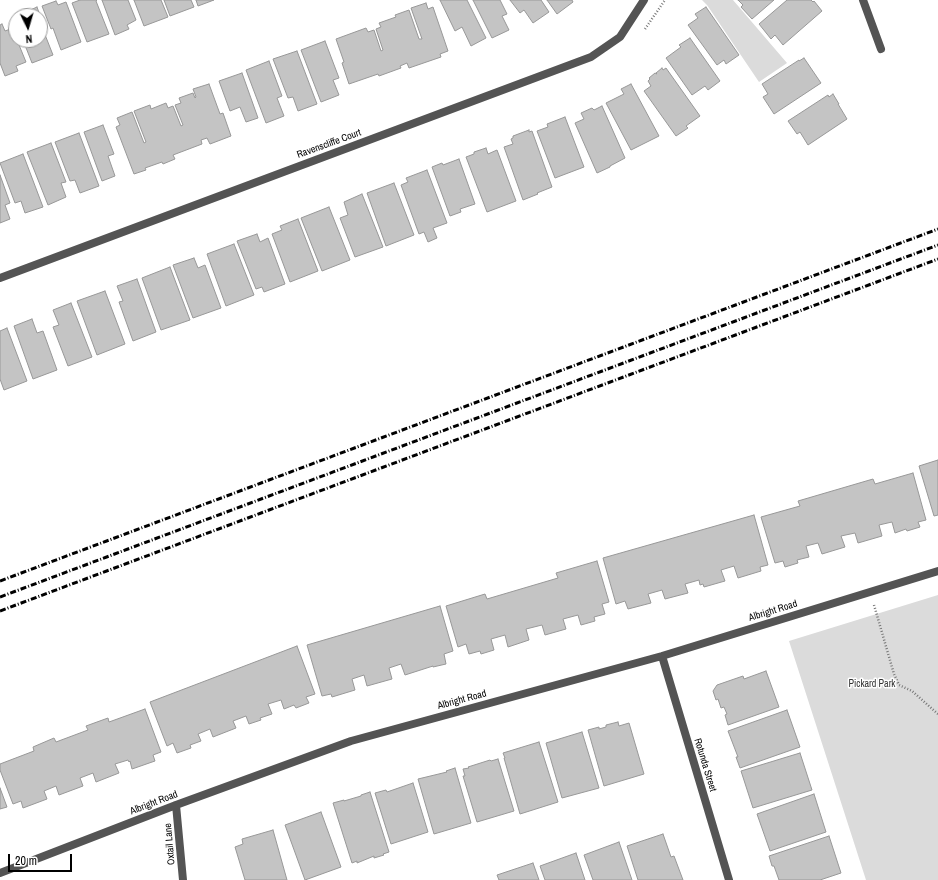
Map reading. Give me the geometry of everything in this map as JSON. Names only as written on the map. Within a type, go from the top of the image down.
[{"type":"street","name":"Ravenscliffe Court","points":[[0,278],[591,57],[620,37],[644,0]]},
{"type":"street","points":[[863,0],[880,49]]},
{"type":"street","name":"Albright Road","points":[[0,873],[176,805],[351,741],[662,656],[938,571]]},
{"type":"street","name":"Rotunda Street","points":[[662,656],[729,880]]},
{"type":"street","name":"Oxtail Lane","points":[[176,805],[183,880]]},
{"type":"path","points":[[870,592],[894,674],[900,685],[912,691],[938,714]]},
{"type":"green space","points":[[702,0],[733,0],[787,63],[759,82],[707,5]]},
{"type":"green space","name":"Pickard Park","points":[[938,595],[938,880],[866,880],[789,641]]},
{"type":"building","points":[[80,0],[97,0],[96,1],[109,34],[87,42],[72,3]]},
{"type":"building","points":[[102,0],[128,0],[136,20],[127,25],[129,29],[115,35]]},
{"type":"building","points":[[134,0],[161,0],[168,17],[144,26]]},
{"type":"building","points":[[164,0],[191,0],[194,7],[170,16]]},
{"type":"building","points":[[196,0],[214,0],[198,6]]},
{"type":"building","points":[[440,0],[467,0],[486,38],[471,46],[462,27],[455,31]]},
{"type":"building","points":[[473,0],[500,0],[507,14],[502,16],[509,30],[492,38]]},
{"type":"building","points":[[510,0],[541,0],[549,12],[533,23],[524,10],[520,13]]},
{"type":"building","points":[[547,0],[572,0],[573,2],[557,14]]},
{"type":"building","points":[[738,0],[774,0],[752,19],[741,7],[743,5]]},
{"type":"building","points":[[787,0],[811,0],[813,2],[814,1],[822,11],[783,45],[775,35],[771,39],[759,24]]},
{"type":"building","points":[[56,1],[58,5],[66,2],[81,42],[61,50],[53,28],[51,29],[48,21],[48,8],[43,8],[42,6]]},
{"type":"building","points":[[426,3],[428,9],[433,7],[448,51],[440,54],[441,57],[409,68],[407,63],[400,66],[401,68],[379,76],[378,74],[349,84],[342,63],[344,62],[336,39],[366,28],[368,32],[374,30],[381,51],[383,50],[376,29],[381,27],[379,23],[396,17],[395,15],[409,10],[419,39],[422,39],[411,8]]},
{"type":"building","points":[[706,7],[739,55],[726,64],[724,60],[717,65],[688,25],[698,18],[695,14]]},
{"type":"building","points":[[2,24],[5,31],[8,30],[8,48],[20,48],[26,62],[16,66],[18,71],[5,76],[0,63],[0,25]]},
{"type":"building","points":[[690,38],[720,81],[708,90],[705,86],[692,95],[666,58],[681,47],[679,45]]},
{"type":"building","points":[[325,41],[339,78],[333,80],[339,95],[321,102],[301,50]]},
{"type":"building","points":[[48,42],[53,55],[32,63],[26,48],[48,48]]},
{"type":"building","points":[[297,51],[317,104],[298,111],[293,97],[288,98],[273,59]]},
{"type":"building","points":[[804,58],[821,83],[774,114],[763,97],[768,94],[762,84]]},
{"type":"building","points":[[269,61],[282,96],[277,98],[284,116],[266,123],[246,70]]},
{"type":"building","points":[[662,68],[663,70],[666,68],[700,116],[686,126],[688,128],[676,136],[644,91],[651,86],[648,81],[650,79],[649,78],[655,73],[657,74],[656,73]]},
{"type":"building","points":[[242,73],[258,118],[246,122],[240,107],[230,111],[219,81]]},
{"type":"building","points":[[209,84],[220,114],[223,113],[231,136],[210,144],[207,138],[201,140],[202,144],[173,155],[175,159],[163,164],[162,162],[145,168],[146,170],[134,174],[116,127],[120,125],[117,118],[132,112],[144,143],[146,142],[134,111],[150,105],[151,109],[166,103],[168,108],[173,106],[181,126],[183,125],[175,105],[181,103],[179,98],[193,93],[195,98],[193,89]]},
{"type":"building","points":[[631,84],[659,136],[631,150],[606,103],[624,94],[621,89]]},
{"type":"building","points":[[833,94],[847,119],[808,145],[800,132],[797,134],[788,121],[828,95],[829,97]]},
{"type":"building","points":[[602,106],[625,158],[597,173],[575,123],[584,119],[581,113],[592,108],[594,110]]},
{"type":"building","points":[[565,117],[584,167],[555,178],[537,131],[548,127],[547,124]]},
{"type":"building","points":[[103,125],[114,154],[108,156],[115,176],[102,181],[84,132]]},
{"type":"building","points":[[529,130],[529,132],[532,131],[552,187],[523,200],[504,147],[513,144],[511,139],[513,136]]},
{"type":"building","points":[[79,133],[99,186],[80,193],[75,180],[70,181],[55,142]]},
{"type":"building","points":[[51,143],[66,182],[61,183],[66,197],[48,205],[27,152]]},
{"type":"building","points":[[486,148],[488,154],[497,150],[516,201],[487,212],[466,157],[474,154],[474,152]]},
{"type":"building","points":[[23,154],[43,207],[25,213],[21,201],[15,203],[0,163]]},
{"type":"building","points":[[459,159],[475,204],[460,209],[461,212],[450,216],[432,167],[442,163],[443,165]]},
{"type":"building","points":[[427,170],[447,223],[433,228],[437,238],[428,242],[424,232],[419,234],[401,185],[408,182],[406,178]]},
{"type":"building","points":[[0,175],[10,203],[5,205],[10,219],[0,223]]},
{"type":"building","points":[[394,183],[414,235],[386,246],[367,193]]},
{"type":"building","points":[[362,194],[383,247],[355,257],[340,218],[348,215],[344,202]]},
{"type":"building","points":[[329,207],[350,260],[322,271],[301,218]]},
{"type":"building","points":[[298,219],[318,271],[290,282],[272,234],[282,230],[280,226]]},
{"type":"building","points":[[257,234],[260,242],[268,238],[285,284],[264,292],[262,287],[256,289],[237,241]]},
{"type":"building","points":[[234,244],[254,295],[226,306],[207,254]]},
{"type":"building","points":[[194,258],[198,268],[205,265],[221,308],[193,318],[173,265]]},
{"type":"building","points":[[170,267],[190,320],[161,330],[142,278]]},
{"type":"building","points":[[137,279],[156,332],[133,341],[119,302],[123,301],[117,286]]},
{"type":"building","points":[[105,291],[125,344],[97,355],[77,301]]},
{"type":"building","points":[[71,303],[92,357],[68,366],[53,327],[59,325],[53,310]]},
{"type":"building","points":[[32,319],[37,333],[43,331],[57,370],[33,379],[14,326]]},
{"type":"building","points":[[7,328],[27,381],[4,390],[0,379],[0,331]]},
{"type":"building","points":[[938,460],[938,515],[934,516],[919,466]]},
{"type":"building","points":[[913,473],[926,520],[918,522],[920,527],[907,531],[906,529],[895,533],[892,522],[879,525],[882,536],[858,543],[855,533],[841,536],[845,547],[822,554],[818,543],[806,546],[809,557],[797,560],[798,563],[785,567],[783,561],[775,563],[761,517],[800,506],[798,501],[873,479],[875,484]]},
{"type":"building","points":[[754,515],[768,565],[760,567],[761,571],[738,578],[734,566],[721,570],[725,581],[704,587],[703,584],[700,585],[699,580],[685,584],[688,593],[665,599],[662,590],[648,594],[651,603],[628,609],[625,601],[616,604],[603,558]]},
{"type":"building","points":[[597,561],[609,602],[602,604],[605,614],[594,617],[595,621],[581,625],[578,615],[563,619],[566,629],[545,635],[542,625],[526,629],[529,640],[508,647],[505,635],[491,639],[494,650],[481,654],[480,651],[469,654],[466,644],[458,647],[446,606],[485,594],[487,599],[558,578],[556,573]]},
{"type":"building","points":[[440,606],[453,651],[444,654],[446,664],[433,666],[405,675],[401,664],[389,668],[392,679],[367,686],[364,675],[352,679],[355,690],[332,697],[331,694],[322,696],[307,645]]},
{"type":"building","points":[[297,646],[315,694],[306,697],[309,703],[296,708],[294,705],[284,709],[281,700],[268,704],[272,714],[260,718],[261,720],[249,724],[246,716],[233,721],[236,728],[213,737],[210,729],[198,734],[201,741],[190,745],[191,748],[177,753],[173,743],[167,746],[150,702]]},
{"type":"building","points":[[766,671],[779,707],[728,725],[725,715],[727,714],[724,707],[721,708],[713,691],[717,685],[743,676],[744,679]]},
{"type":"building","points":[[145,709],[161,752],[153,755],[155,761],[132,769],[130,761],[129,762],[128,760],[115,764],[119,773],[96,782],[93,773],[80,778],[83,786],[59,795],[56,786],[44,791],[47,799],[23,808],[21,801],[13,804],[0,770],[0,764],[34,751],[33,747],[54,738],[56,742],[88,730],[86,726],[108,718],[109,722]]},
{"type":"building","points":[[787,710],[800,747],[740,768],[736,757],[738,757],[728,731]]},
{"type":"building","points":[[618,722],[619,726],[629,723],[644,774],[604,786],[588,730],[599,727],[599,729],[606,727],[606,725]]},
{"type":"building","points":[[582,732],[599,788],[562,798],[546,743]]},
{"type":"building","points":[[539,742],[558,802],[520,814],[503,753]]},
{"type":"building","points":[[800,753],[812,790],[753,808],[741,771]]},
{"type":"building","points":[[498,759],[514,811],[477,822],[463,776],[465,776],[463,769],[490,760]]},
{"type":"building","points":[[455,768],[471,823],[434,834],[418,779],[447,772],[446,771]]},
{"type":"building","points":[[413,783],[428,832],[391,844],[375,793],[386,790],[387,792]]},
{"type":"building","points":[[0,788],[7,807],[0,809]]},
{"type":"building","points":[[370,792],[389,852],[374,858],[374,856],[357,863],[357,861],[352,863],[333,803],[361,796]]},
{"type":"building","points":[[814,794],[826,832],[770,851],[757,814]]},
{"type":"building","points":[[321,812],[341,867],[305,880],[285,825]]},
{"type":"building","points":[[273,830],[287,880],[245,880],[235,847],[243,844],[242,839]]},
{"type":"building","points":[[663,834],[671,857],[674,856],[683,880],[638,880],[627,846]]},
{"type":"building","points":[[829,836],[841,873],[820,880],[779,880],[769,856]]},
{"type":"building","points":[[619,842],[632,880],[593,880],[584,855]]},
{"type":"building","points":[[576,853],[585,880],[545,880],[540,866]]},
{"type":"building","points":[[533,863],[539,880],[499,880],[497,875]]},
{"type":"railway","points":[[0,581],[938,229]]},
{"type":"railway","points":[[0,597],[938,245]]},
{"type":"railway","points":[[0,611],[938,259]]}]
